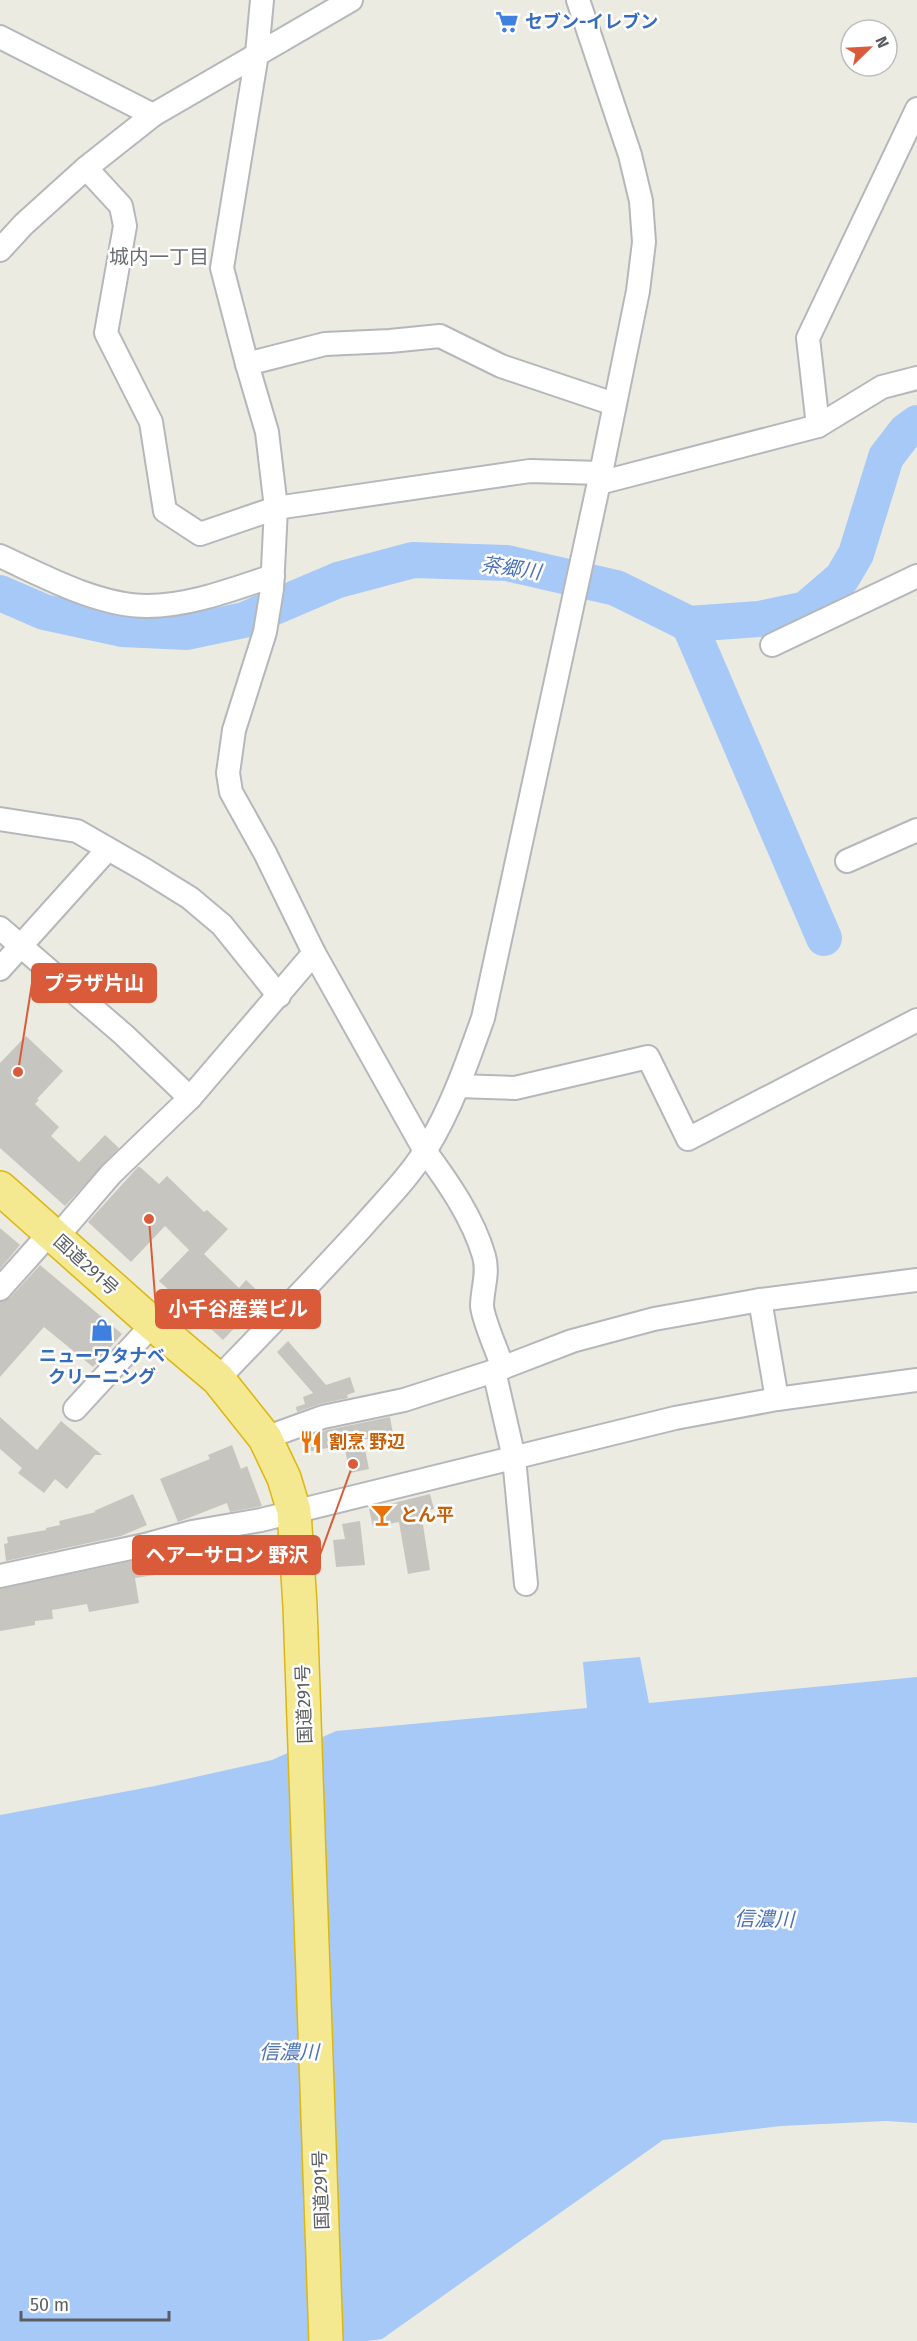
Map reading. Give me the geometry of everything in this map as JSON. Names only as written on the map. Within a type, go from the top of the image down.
[{"type":"highway","name":"国道291号","points":[[0,1188],[153,1324],[218,1378],[265,1438],[284,1478],[294,1511],[300,1606],[326,2341]]},
{"type":"street","points":[[262,0],[257,54],[222,268],[267,432],[276,508],[272,583],[264,632],[234,730],[228,773],[231,792],[265,853],[314,953],[426,1150],[467,1216],[484,1254],[486,1284],[482,1308],[498,1370],[514,1458],[526,1584]]},
{"type":"street","points":[[0,250],[24,224],[86,168],[153,115],[351,0]]},
{"type":"street","points":[[218,1378],[322,1272],[398,1186],[426,1150],[458,1086],[483,1018],[600,478],[638,291],[644,242],[641,201],[630,155],[578,0]]},
{"type":"street","points":[[0,37],[153,115]]},
{"type":"street","points":[[818,426],[808,338],[917,109]]},
{"type":"street","points":[[86,168],[121,206],[125,226],[106,333],[151,422],[165,511],[200,534],[276,508],[530,471],[600,478],[818,426],[882,387],[917,378]]},
{"type":"street","points":[[247,364],[325,344],[440,336],[501,366],[614,404]]},
{"type":"street","points":[[0,556],[65,586],[122,603],[148,606],[186,601],[272,583]]},
{"type":"street","points":[[772,645],[917,576]]},
{"type":"street","points":[[0,819],[77,831],[190,898],[222,925],[279,996]]},
{"type":"street","points":[[848,861],[917,830]]},
{"type":"street","points":[[0,969],[107,850]]},
{"type":"street","points":[[0,928],[124,1035],[190,1098]]},
{"type":"street","points":[[0,1289],[111,1174],[190,1098],[314,953]]},
{"type":"street","points":[[458,1086],[515,1088],[648,1057],[688,1139],[917,1020]]},
{"type":"street","points":[[265,1438],[323,1417],[404,1400],[498,1370],[582,1338],[654,1319],[760,1300],[917,1280]]},
{"type":"street","points":[[760,1300],[777,1399]]},
{"type":"street","points":[[75,1409],[153,1324]]},
{"type":"street","points":[[0,1576],[294,1511],[675,1418],[777,1399],[917,1380]]},
{"type":"water","name":"信濃川","points":[[640,1657],[649,1703],[917,1677],[917,2123],[886,2121],[781,2126],[663,2140],[382,2339],[368,2341],[0,2341],[0,1815],[155,1786],[272,1760],[336,1731],[587,1708],[583,1662]]},
{"type":"building","points":[[26,1036],[63,1071],[35,1104],[59,1127],[51,1136],[79,1162],[105,1135],[119,1148],[65,1206],[0,1148],[0,1063]]},
{"type":"building","points":[[138,1167],[159,1184],[167,1176],[204,1212],[207,1210],[228,1229],[204,1254],[239,1288],[246,1280],[264,1297],[223,1340],[159,1281],[189,1250],[165,1226],[131,1262],[88,1222]]},
{"type":"building","points":[[0,1228],[20,1245],[0,1269]]},
{"type":"building","points":[[40,1265],[122,1334],[93,1367],[44,1327],[0,1377],[0,1302],[10,1298]]},
{"type":"building","points":[[288,1341],[326,1385],[350,1377],[355,1392],[347,1395],[348,1398],[297,1412],[296,1407],[305,1404],[303,1397],[313,1393],[277,1352]]},
{"type":"building","points":[[0,1417],[37,1450],[61,1421],[102,1455],[95,1455],[67,1489],[55,1479],[44,1493],[18,1473],[22,1468],[0,1449]]},
{"type":"building","points":[[390,1417],[393,1434],[363,1440],[369,1469],[350,1473],[344,1445],[306,1452],[303,1439],[327,1430]]},
{"type":"building","points":[[232,1445],[241,1469],[247,1466],[262,1506],[230,1512],[227,1503],[178,1522],[160,1479],[210,1459],[208,1455]]},
{"type":"building","points":[[133,1494],[147,1525],[121,1536],[6,1561],[4,1544],[8,1543],[7,1537],[46,1530],[46,1528],[60,1525],[59,1521],[96,1512],[94,1511]]},
{"type":"building","points":[[430,1494],[434,1509],[421,1512],[430,1570],[408,1574],[399,1522],[373,1527],[369,1509]]},
{"type":"building","points":[[360,1521],[365,1565],[336,1567],[333,1540],[345,1539],[342,1524]]},
{"type":"building","points":[[231,1539],[234,1563],[135,1578],[139,1603],[89,1612],[87,1604],[52,1610],[53,1619],[35,1621],[35,1625],[0,1631],[0,1589],[189,1551],[188,1547]]},
{"type":"waterway","name":"茶郷川","points":[[0,593],[44,612],[122,629],[187,632],[244,620],[338,580],[413,560],[507,563],[616,588],[689,624],[759,619],[806,609],[842,578],[856,554],[886,457],[906,431],[917,423]]},
{"type":"waterway","points":[[689,624],[824,938]]},
{"type":"place","name":"セブン-イレブン","points":[[507,22]]},
{"type":"place","name":"プラザ片山","points":[[18,1072]]},
{"type":"place","name":"小千谷産業ビル","points":[[149,1219]]},
{"type":"place","name":"ニューワタナベ クリーニング","points":[[102,1330]]},
{"type":"place","name":"割烹 野辺","points":[[311,1442]]},
{"type":"place","name":"ヘアーサロン 野沢","points":[[353,1464]]},
{"type":"place","name":"とん平","points":[[382,1515]]},
{"type":"district","name":"城内一丁目","points":[[159,257]]}]
